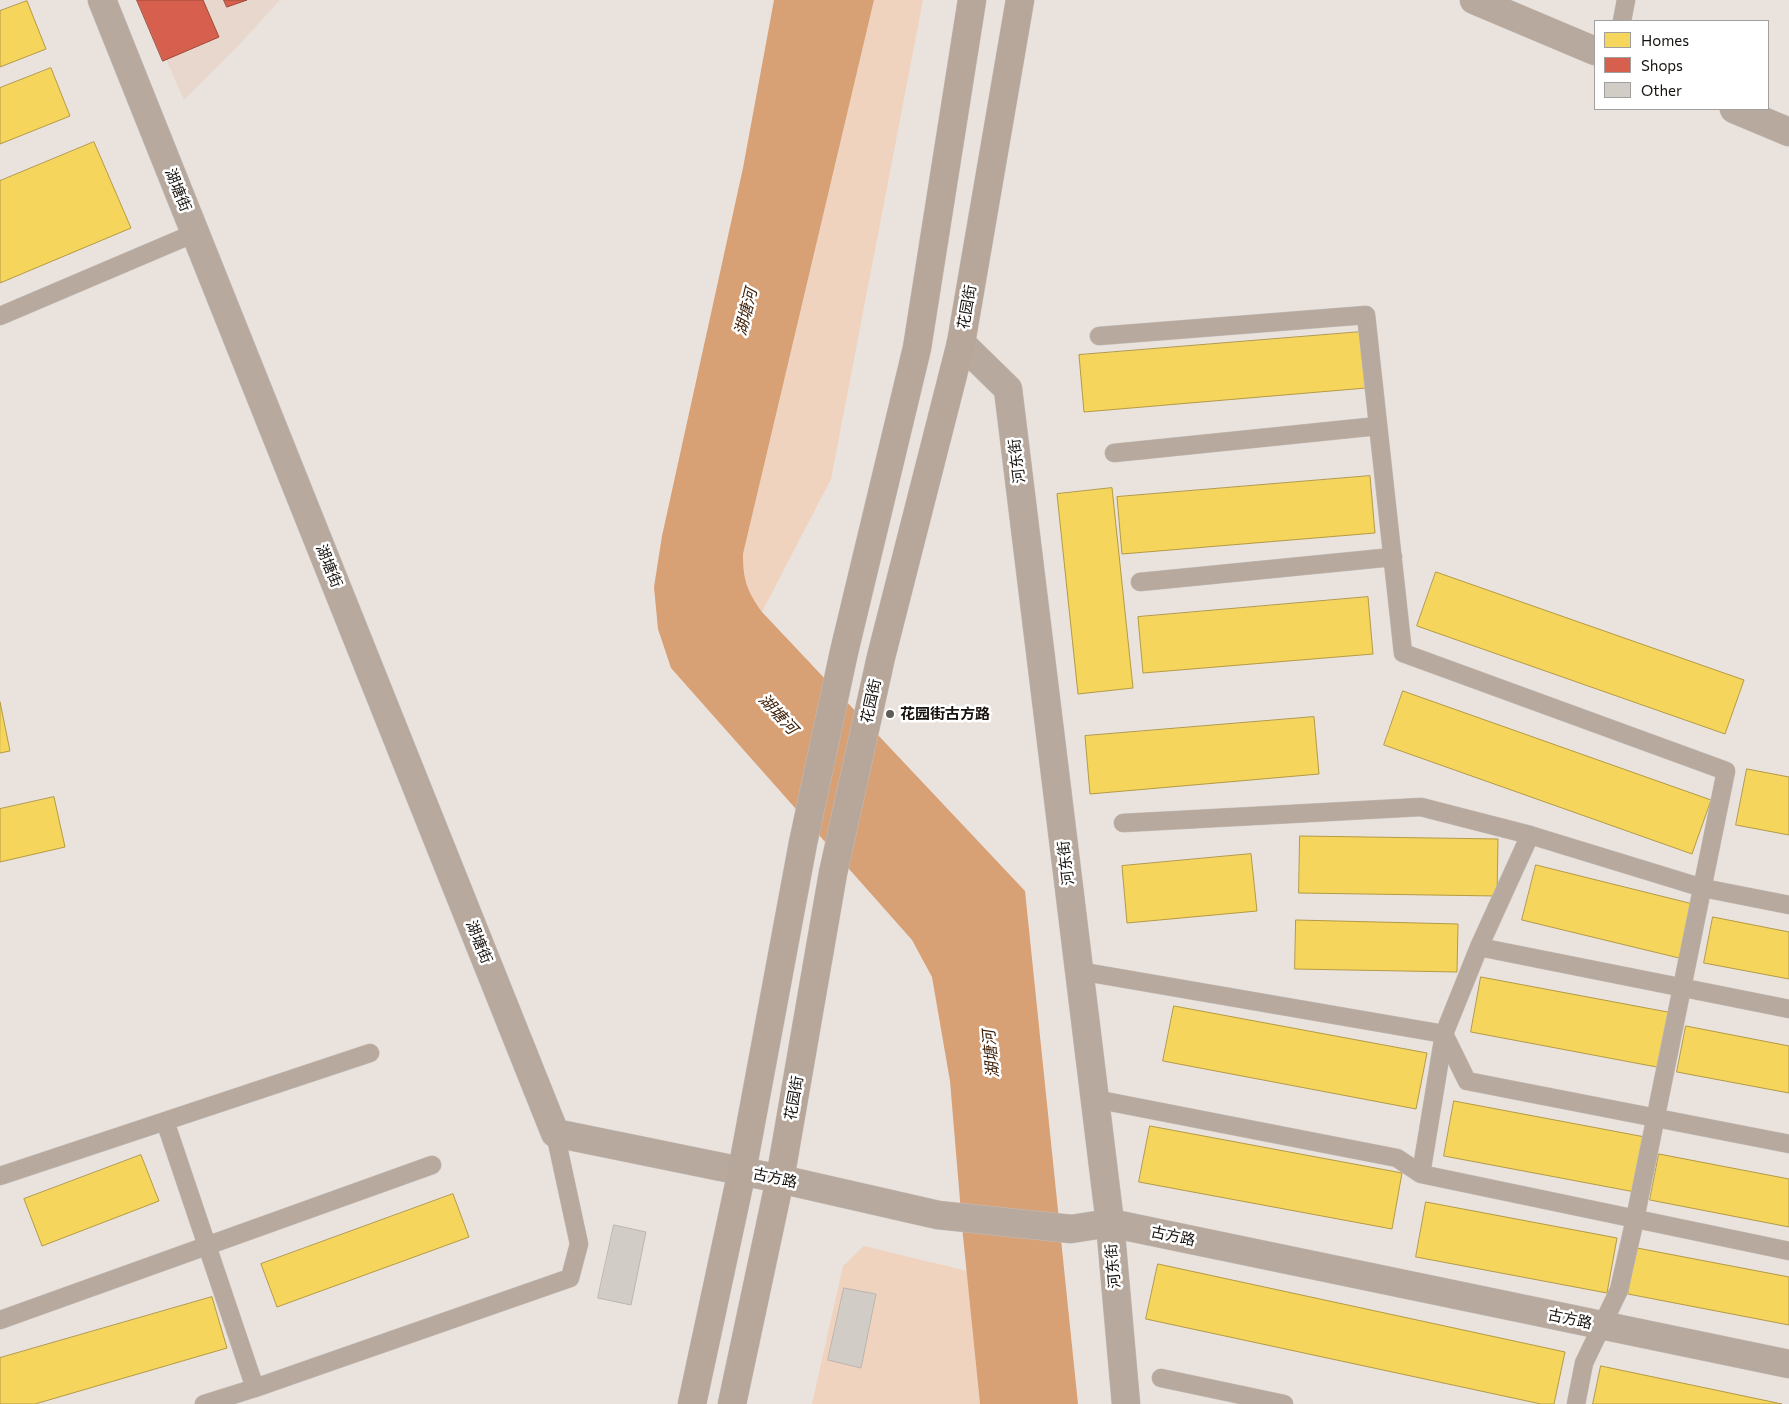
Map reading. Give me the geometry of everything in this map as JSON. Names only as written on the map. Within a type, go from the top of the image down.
[{"type":"main road","points":[[692,1404],[742,1171],[803,844],[844,652],[917,348],[972,0]]},
{"type":"main road","name":"花园街","points":[[732,1404],[780,1179],[833,873],[880,657],[961,343],[1020,0]]},
{"type":"street","name":"湖塘街","points":[[102,0],[555,1133]]},
{"type":"street","points":[[1474,0],[1594,50]]},
{"type":"street","points":[[1736,110],[1789,132]]},
{"type":"street","name":"河东街","points":[[961,343],[1008,389],[1110,1223],[1126,1404]]},
{"type":"street","name":"古方路","points":[[555,1133],[780,1179],[938,1215],[1071,1229],[1110,1223],[1789,1364]]},
{"type":"lane","points":[[1622,20],[1626,0]]},
{"type":"lane","points":[[0,316],[195,233]]},
{"type":"lane","points":[[1099,336],[1366,315],[1404,653],[1726,770],[1656,1118],[1619,1290],[1584,1363],[1576,1404]]},
{"type":"lane","points":[[1114,453],[1378,426]]},
{"type":"lane","points":[[1140,582],[1393,557]]},
{"type":"lane","points":[[1123,824],[1421,807],[1530,835],[1703,888],[1789,905]]},
{"type":"lane","points":[[1421,1174],[1444,1034],[1478,947],[1530,835]]},
{"type":"lane","points":[[1478,947],[1789,1009]]},
{"type":"lane","points":[[1079,971],[1444,1034]]},
{"type":"lane","points":[[1444,1034],[1467,1081],[1789,1144]]},
{"type":"lane","points":[[0,1176],[370,1053]]},
{"type":"lane","points":[[1095,1098],[1397,1158],[1421,1174],[1789,1251]]},
{"type":"lane","points":[[165,1121],[255,1388]]},
{"type":"lane","points":[[204,1404],[570,1278],[579,1244],[555,1133]]},
{"type":"lane","points":[[0,1320],[432,1165]]},
{"type":"lane","points":[[1161,1378],[1284,1404]]},
{"type":"shaded area","points":[[140,0],[280,0],[237,47],[184,100]]},
{"type":"shaded area","points":[[874,0],[923,0],[831,479],[762,612],[747,585],[743,554]]},
{"type":"shaded area","points":[[864,1246],[967,1271],[980,1404],[812,1404],[843,1266]]},
{"type":"water","name":"湖塘河","points":[[774,0],[874,0],[743,554],[745,578],[749,591],[762,612],[1025,891],[1078,1404],[980,1404],[950,1081],[932,977],[912,940],[671,668],[658,629],[654,587],[662,536],[743,168]]},
{"type":"building: Homes","points":[[27,1],[46,49],[0,67],[0,11]]},
{"type":"building: Homes","points":[[51,68],[70,116],[0,144],[0,88]]},
{"type":"building: Homes","points":[[94,142],[131,228],[0,283],[0,181]]},
{"type":"building: Homes","points":[[1361,332],[1366,388],[1084,412],[1079,355]]},
{"type":"building: Homes","points":[[1370,476],[1375,533],[1122,554],[1117,497]]},
{"type":"building: Homes","points":[[1112,488],[1133,688],[1078,694],[1057,494]]},
{"type":"building: Homes","points":[[1436,572],[1744,680],[1725,734],[1417,626]]},
{"type":"building: Homes","points":[[1368,597],[1373,654],[1143,673],[1138,617]]},
{"type":"building: Homes","points":[[1403,691],[1711,800],[1692,854],[1384,745]]},
{"type":"building: Homes","points":[[0,702],[10,751],[0,753]]},
{"type":"building: Homes","points":[[1314,717],[1319,774],[1090,794],[1085,736]]},
{"type":"building: Homes","points":[[1747,769],[1789,777],[1789,835],[1736,825]]},
{"type":"building: Homes","points":[[54,797],[65,847],[0,862],[0,809]]},
{"type":"building: Homes","points":[[1300,836],[1498,839],[1497,896],[1299,893]]},
{"type":"building: Homes","points":[[1251,854],[1257,911],[1127,923],[1122,866]]},
{"type":"building: Homes","points":[[1536,865],[1693,904],[1679,958],[1522,920]]},
{"type":"building: Homes","points":[[1713,917],[1789,932],[1789,979],[1704,963]]},
{"type":"building: Homes","points":[[1296,920],[1458,924],[1457,972],[1295,969]]},
{"type":"building: Homes","points":[[1481,977],[1673,1013],[1662,1068],[1471,1032]]},
{"type":"building: Homes","points":[[1174,1006],[1427,1053],[1416,1109],[1163,1061]]},
{"type":"building: Homes","points":[[1686,1026],[1789,1046],[1789,1093],[1677,1072]]},
{"type":"building: Homes","points":[[1454,1101],[1645,1137],[1635,1192],[1444,1156]]},
{"type":"building: Homes","points":[[1150,1126],[1402,1173],[1392,1229],[1139,1182]]},
{"type":"building: Homes","points":[[1659,1154],[1789,1179],[1789,1227],[1650,1200]]},
{"type":"building: Homes","points":[[141,1155],[159,1201],[42,1246],[24,1199]]},
{"type":"building: Homes","points":[[453,1194],[469,1237],[277,1307],[261,1264]]},
{"type":"building: Homes","points":[[1426,1202],[1617,1238],[1607,1293],[1416,1257]]},
{"type":"building: Homes","points":[[1637,1248],[1789,1277],[1789,1325],[1628,1294]]},
{"type":"building: Homes","points":[[1158,1264],[1565,1352],[1554,1404],[1541,1404],[1146,1319]]},
{"type":"building: Homes","points":[[212,1297],[227,1348],[35,1404],[0,1404],[0,1358]]},
{"type":"building: Homes","points":[[1601,1366],[1782,1404],[1593,1404]]},
{"type":"building: Shops","points":[[137,0],[203,0],[219,37],[163,61]]},
{"type":"building: Shops","points":[[224,0],[247,0],[227,7]]},
{"type":"building: Other","points":[[614,1225],[646,1232],[631,1305],[598,1298]]},
{"type":"building: Other","points":[[844,1288],[876,1294],[861,1368],[828,1360]]},
{"type":"place","name":"花园街古方路","points":[[890,714]]}]
